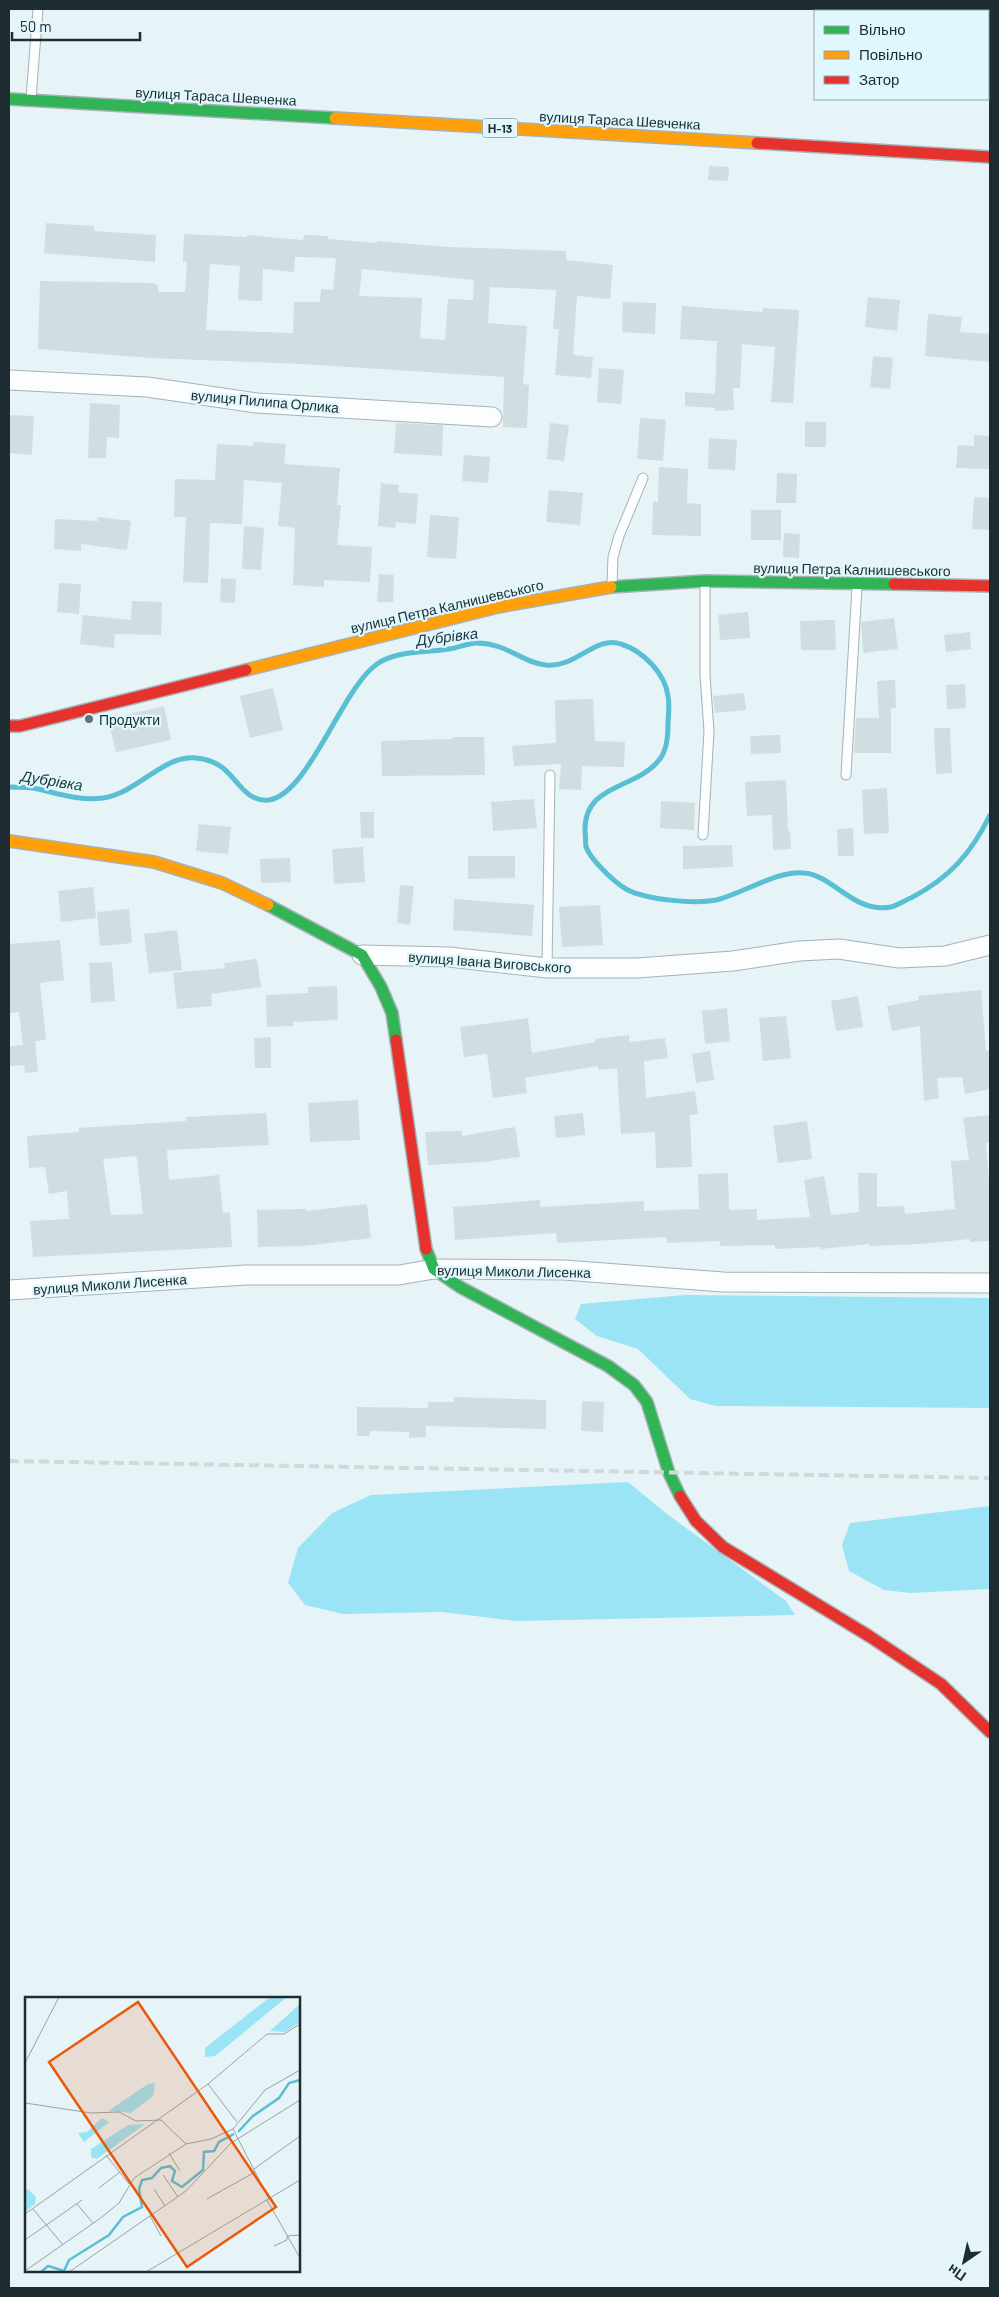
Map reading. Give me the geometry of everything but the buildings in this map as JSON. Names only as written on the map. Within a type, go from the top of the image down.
[{"type":"main road","name":"вулиця Тараса Шевченка","points":[[9,100],[990,157]]},
{"type":"main road","name":"вулиця Петра Калнишевського","points":[[9,726],[20,726],[498,607],[612,587],[705,581],[990,586]]},
{"type":"main road","name":"вулиця Івана Виговського","points":[[9,841],[154,862],[222,883],[292,916],[362,955]]},
{"type":"main road","points":[[362,955],[381,987],[392,1013],[424,1245],[434,1269],[460,1287],[608,1366],[634,1385],[647,1402],[669,1473],[680,1497],[696,1521],[723,1547],[869,1636],[941,1684],[990,1732]]},
{"type":"street","name":"вулиця Пилипа Орлика","points":[[9,380],[147,387],[257,403],[492,417]]},
{"type":"street","name":"вулиця Івана Виговського","points":[[362,955],[449,957],[547,968],[637,968],[733,961],[799,951],[839,949],[899,958],[945,956],[990,945]]},
{"type":"street","name":"вулиця Миколи Лисенка","points":[[9,1290],[246,1276],[399,1275],[434,1269],[564,1270],[723,1282],[990,1283]]},
{"type":"lane","points":[[31,100],[38,9]]},
{"type":"lane","points":[[612,587],[613,557],[619,536],[643,478]]},
{"type":"lane","points":[[703,835],[710,731],[705,675],[705,581]]},
{"type":"lane","points":[[846,775],[857,584]]},
{"type":"lane","points":[[547,968],[550,775]]},
{"type":"shaded area","points":[[685,1295],[990,1298],[990,1408],[716,1406],[690,1399],[638,1349],[597,1336],[575,1319],[581,1304]]},
{"type":"shaded area","points":[[628,1482],[667,1514],[786,1601],[795,1615],[517,1621],[442,1612],[343,1614],[305,1605],[288,1583],[298,1548],[332,1513],[371,1495]]},
{"type":"shaded area","points":[[990,1506],[990,1589],[910,1593],[884,1590],[849,1571],[842,1545],[850,1523]]},
{"type":"waterway","name":"Дубрівка","points":[[9,787],[35,788],[78,798],[103,798],[116,795],[128,789],[172,762],[196,758],[210,761],[220,766],[254,798],[269,800],[284,793],[298,780],[312,761],[364,676],[377,664],[393,656],[449,649],[477,643],[506,649],[529,661],[546,665],[557,665],[567,662],[594,647],[612,642],[629,647],[652,664],[666,687],[669,703],[667,739],[665,749],[659,760],[649,770],[601,796],[592,804],[587,816],[586,847],[603,870],[626,889],[659,899],[699,902],[730,896],[773,878],[794,873],[804,873],[815,875],[825,880],[866,905],[878,908],[891,907],[925,890],[958,864],[975,842],[990,815]]},
{"type":"railway","points":[[9,1461],[990,1478]]},
{"type":"traffic: fast","points":[[9,99],[335,118]]},
{"type":"traffic: fast","points":[[611,587],[705,581],[894,584]]},
{"type":"traffic: fast","points":[[268,905],[362,955],[381,987],[392,1013],[396,1040]]},
{"type":"traffic: fast","points":[[426,1249],[434,1269],[460,1287],[608,1366],[634,1385],[647,1402],[669,1473],[680,1496]]},
{"type":"traffic: slow","points":[[335,118],[757,143]]},
{"type":"traffic: slow","points":[[246,670],[498,607],[611,587]]},
{"type":"traffic: slow","points":[[9,841],[154,862],[222,883],[268,905]]},
{"type":"traffic: jam","points":[[757,143],[990,157]]},
{"type":"traffic: jam","points":[[894,584],[990,586]]},
{"type":"traffic: jam","points":[[9,726],[20,726],[246,670]]},
{"type":"traffic: jam","points":[[396,1040],[426,1249]]},
{"type":"traffic: jam","points":[[680,1496],[696,1521],[723,1547],[869,1636],[941,1684],[990,1732]]},
{"type":"place","name":"Продукти","points":[[89,719]]}]
